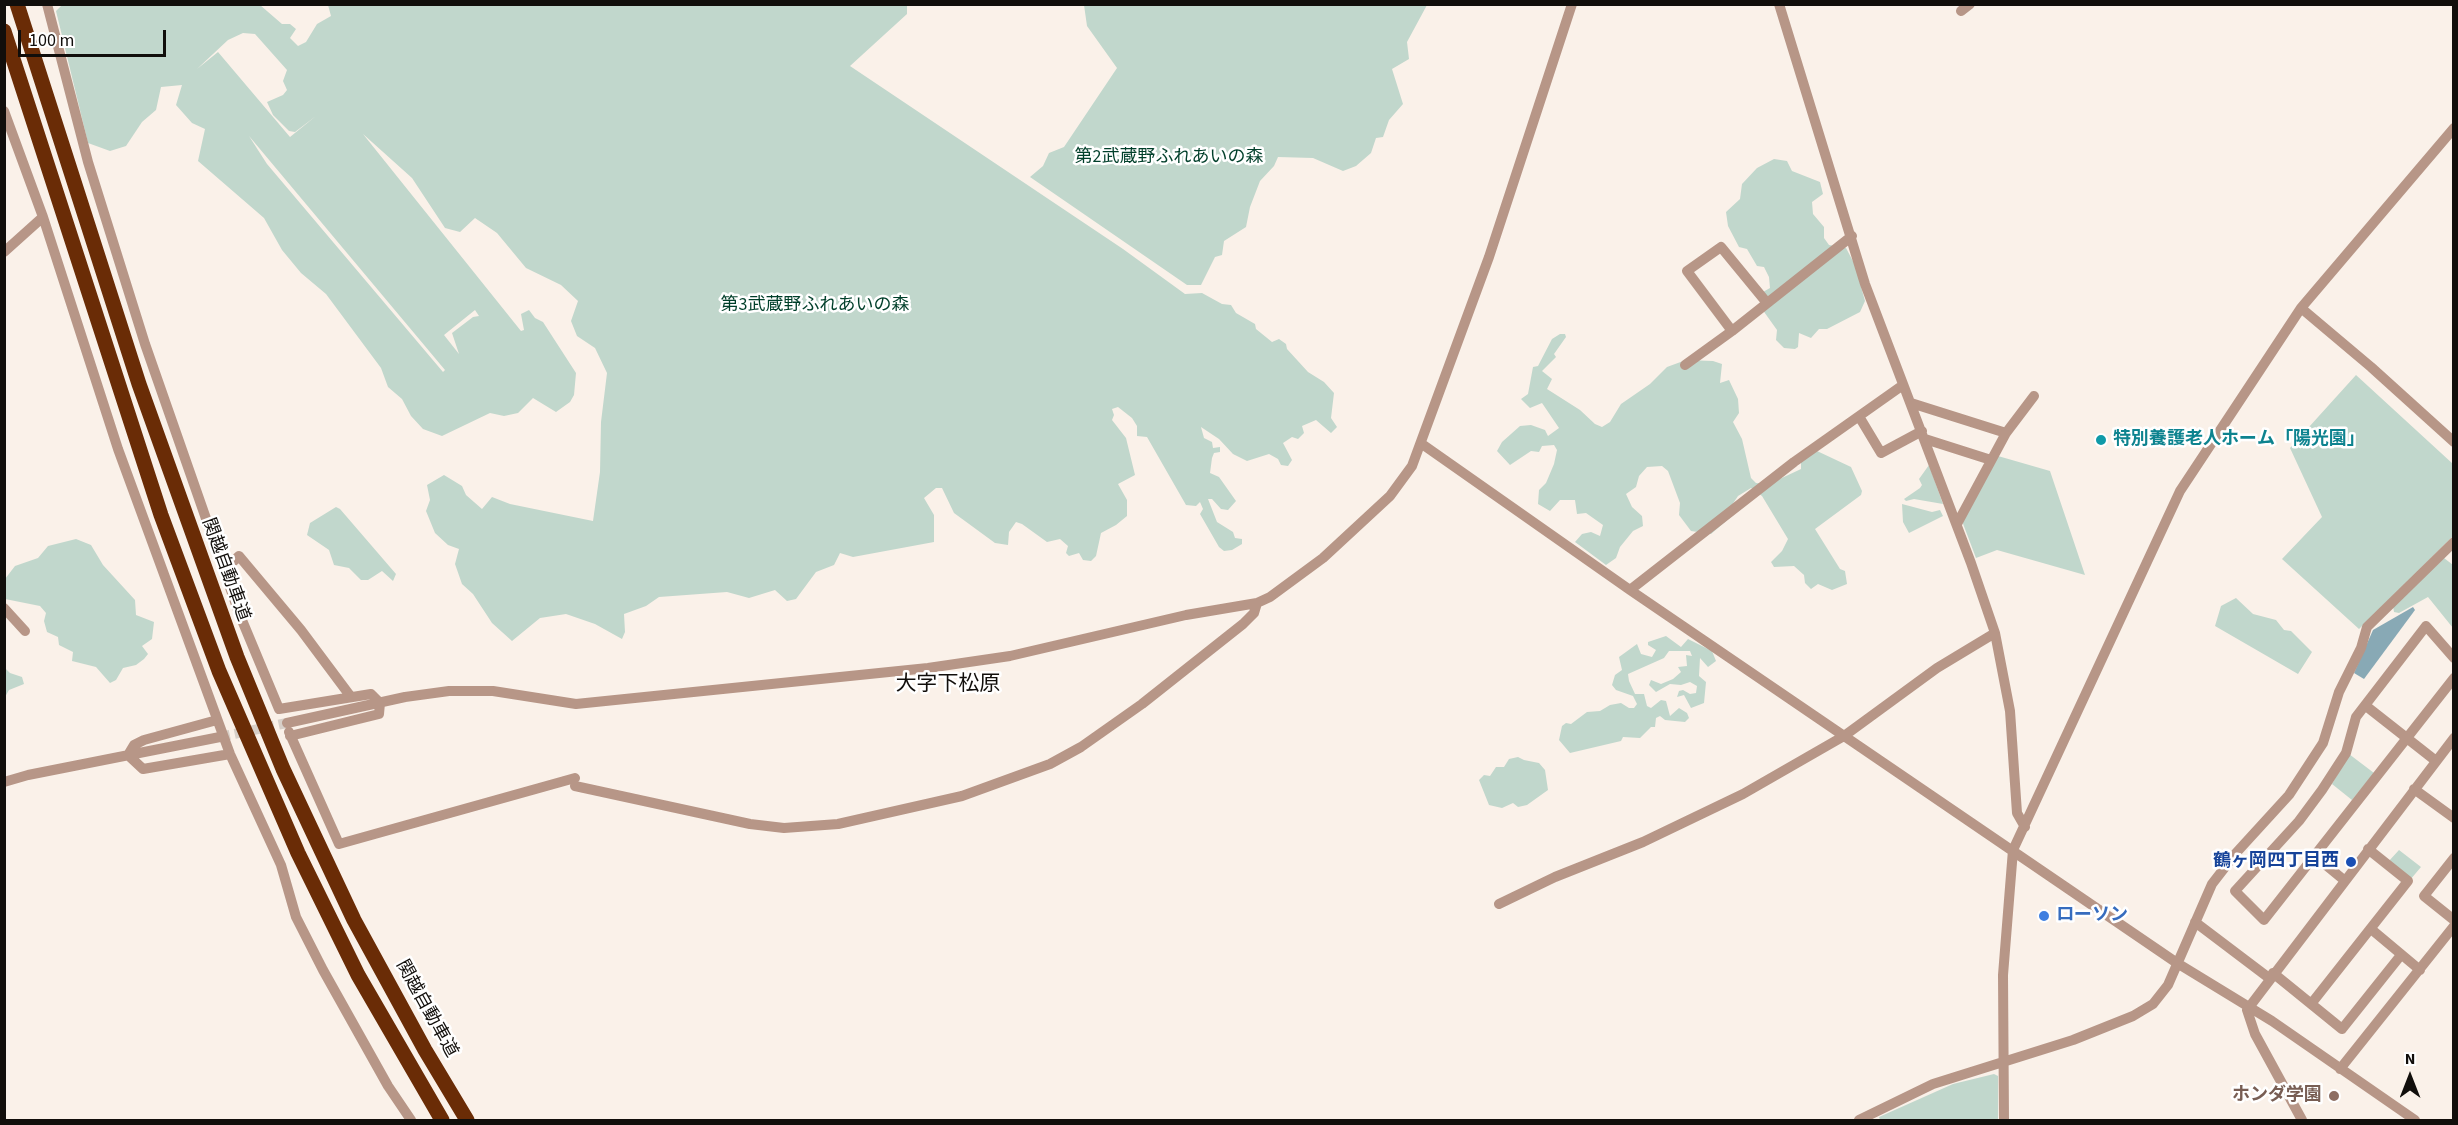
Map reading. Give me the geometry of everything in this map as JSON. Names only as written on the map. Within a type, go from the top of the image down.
[{"type":"highway","name":"関越自動車道","points":[[17,4],[139,384],[237,657],[283,769],[354,920],[424,1050],[467,1120]]},
{"type":"highway","points":[[4,31],[158,505],[219,671],[298,853],[358,975],[442,1120]]},
{"type":"street","points":[[47,4],[88,162],[141,333],[224,570],[279,709],[339,844],[575,782],[750,824],[784,828],[838,824],[962,796],[1050,764],[1081,747],[1142,704],[1243,624],[1254,613],[1257,603]]},
{"type":"street","points":[[287,723],[435,692],[478,690],[567,703],[594,703],[928,668],[1010,656],[1186,615],[1257,603],[1281,590],[1323,558],[1390,496],[1412,466],[1489,257],[1572,4]]},
{"type":"street","points":[[1779,4],[1865,284],[1924,435],[1995,633],[2012,732],[2017,813],[2025,827]]},
{"type":"street","points":[[1961,11],[1970,4]]},
{"type":"street","points":[[4,111],[43,217],[118,449],[230,754],[281,865],[296,917],[388,1086],[411,1120]]},
{"type":"street","points":[[2004,1120],[2003,975],[2013,850],[2180,491],[2301,308],[2454,128]]},
{"type":"street","points":[[4,252],[43,217]]},
{"type":"street","points":[[1685,365],[1732,331],[1852,236]]},
{"type":"street","points":[[1732,331],[1687,271],[1721,247],[1767,303]]},
{"type":"street","points":[[2301,308],[2454,442]]},
{"type":"street","points":[[1630,590],[1794,462],[1903,386]]},
{"type":"street","points":[[1957,524],[2006,433],[2034,396]]},
{"type":"street","points":[[1911,403],[2006,433]]},
{"type":"street","points":[[1860,418],[1881,453],[1924,435],[1991,460]]},
{"type":"street","points":[[1422,444],[1630,590],[2177,963],[2272,1021],[2415,1120]]},
{"type":"street","points":[[1859,1120],[1933,1084],[2073,1040],[2144,1010],[2160,996],[2212,884],[2236,853],[2289,795],[2323,743],[2339,692],[2361,648],[2367,627],[2454,542]]},
{"type":"street","points":[[224,570],[239,556],[301,630],[351,697]]},
{"type":"street","points":[[4,608],[25,631]]},
{"type":"street","points":[[2454,658],[2426,626],[2356,717],[2346,753],[2322,790],[2299,821],[2235,891],[2264,920],[2316,857],[2454,678]]},
{"type":"street","points":[[1499,904],[1555,877],[1643,842],[1743,794],[1844,736],[1937,668],[1995,633]]},
{"type":"street","points":[[279,709],[371,694],[380,703]]},
{"type":"street","points":[[290,735],[379,714],[380,703]]},
{"type":"street","points":[[2366,706],[2436,761]]},
{"type":"street","points":[[128,755],[134,745],[144,740],[217,720]]},
{"type":"street","points":[[4,782],[28,774],[220,737]]},
{"type":"street","points":[[2302,1120],[2255,1034],[2248,1016],[2249,1007],[2344,879],[2454,738]]},
{"type":"street","points":[[2444,752],[2454,758]]},
{"type":"street","points":[[128,755],[143,769],[230,754]]},
{"type":"street","points":[[2414,789],[2454,818]]},
{"type":"street","points":[[2311,1004],[2408,882],[2368,849]]},
{"type":"street","points":[[2316,857],[2344,879]]},
{"type":"street","points":[[2454,858],[2424,896],[2454,920]]},
{"type":"street","points":[[2195,922],[2311,1004],[2342,1029],[2401,955]]},
{"type":"street","points":[[2340,1069],[2454,926]]},
{"type":"street","points":[[2371,929],[2420,970]]},
{"type":"street","points":[[2255,1034],[2264,1024],[2272,1021]]},
{"type":"green space","name":"第3武蔵野ふれあいの森","points":[[63,4],[260,5],[282,24],[290,24],[296,29],[290,38],[298,46],[306,42],[317,24],[331,16],[328,5],[907,5],[907,14],[850,66],[1123,249],[1185,294],[1202,293],[1222,304],[1231,305],[1236,313],[1255,324],[1256,329],[1272,342],[1279,339],[1286,344],[1287,349],[1308,372],[1324,382],[1334,393],[1331,418],[1337,427],[1331,433],[1316,420],[1302,426],[1304,433],[1298,439],[1292,437],[1283,443],[1292,460],[1288,466],[1281,465],[1278,459],[1269,454],[1247,461],[1233,454],[1219,439],[1201,427],[1204,438],[1212,442],[1213,448],[1220,447],[1220,452],[1214,453],[1212,458],[1210,473],[1219,477],[1236,501],[1228,510],[1221,509],[1212,499],[1208,499],[1217,522],[1233,532],[1235,538],[1242,539],[1242,544],[1232,550],[1224,551],[1219,547],[1200,514],[1203,509],[1200,502],[1196,506],[1186,505],[1147,437],[1137,436],[1137,426],[1132,418],[1118,407],[1112,409],[1114,415],[1112,420],[1126,438],[1135,475],[1118,484],[1127,500],[1127,516],[1101,533],[1096,556],[1091,561],[1083,560],[1079,553],[1069,556],[1066,553],[1068,546],[1060,539],[1047,542],[1016,522],[1009,532],[1008,545],[995,543],[954,513],[942,488],[936,488],[924,498],[934,515],[934,542],[853,557],[840,553],[834,565],[816,572],[796,599],[787,601],[775,590],[749,598],[727,592],[659,597],[646,606],[624,614],[625,632],[622,639],[595,624],[566,614],[540,618],[512,641],[492,623],[473,594],[462,584],[455,564],[459,549],[448,545],[435,533],[426,511],[430,500],[427,485],[444,475],[462,486],[466,495],[482,509],[492,497],[510,504],[593,521],[600,472],[601,422],[607,373],[595,348],[577,336],[571,321],[578,301],[561,285],[526,268],[497,233],[475,218],[460,232],[445,228],[412,178],[363,134],[521,331],[524,330],[521,314],[529,310],[535,318],[543,322],[576,373],[574,395],[570,402],[556,412],[533,398],[518,413],[504,416],[490,413],[442,436],[423,429],[411,416],[402,399],[388,387],[381,368],[326,294],[301,273],[282,250],[264,218],[198,161],[205,129],[192,123],[176,105],[182,85],[161,87],[156,110],[142,122],[126,146],[110,151],[88,143],[56,11]],"holes":[[[243,33],[255,34],[287,70],[283,81],[287,90],[283,95],[267,102],[273,115],[289,131],[295,132],[316,116],[290,137],[218,52],[197,69],[228,40]],[[249,136],[445,370],[443,372],[267,164]],[[475,310],[479,316],[473,317],[452,333],[459,354],[444,335]]]},
{"type":"green space","name":"第2武蔵野ふれあいの森","points":[[1084,4],[1427,5],[1407,42],[1409,59],[1392,69],[1403,104],[1389,120],[1383,137],[1376,138],[1371,153],[1356,166],[1343,171],[1313,158],[1278,157],[1274,166],[1260,181],[1250,207],[1246,227],[1224,241],[1222,255],[1215,257],[1201,285],[1187,285],[1030,177],[1043,166],[1049,153],[1064,147],[1117,68],[1087,26]]},
{"type":"green space","points":[[1774,159],[1787,161],[1792,171],[1820,182],[1823,194],[1812,202],[1813,214],[1824,227],[1824,238],[1829,245],[1846,248],[1855,265],[1865,301],[1860,312],[1827,329],[1819,329],[1811,338],[1799,333],[1798,347],[1795,349],[1784,348],[1776,340],[1777,330],[1762,309],[1763,292],[1770,288],[1769,277],[1764,267],[1757,266],[1747,249],[1739,247],[1728,226],[1726,212],[1740,199],[1742,184],[1757,168]]},
{"type":"green space","points":[[1565,334],[1566,337],[1554,354],[1556,357],[1542,371],[1552,379],[1547,389],[1580,410],[1595,424],[1602,427],[1610,422],[1621,404],[1650,384],[1667,367],[1686,360],[1713,361],[1722,364],[1720,383],[1729,380],[1738,399],[1739,413],[1733,422],[1742,439],[1751,478],[1756,483],[1769,484],[1801,469],[1801,457],[1817,451],[1851,467],[1862,491],[1861,495],[1815,529],[1840,569],[1845,571],[1847,584],[1832,590],[1818,584],[1811,589],[1805,583],[1804,575],[1794,566],[1774,567],[1771,562],[1782,551],[1788,539],[1762,496],[1751,488],[1738,496],[1732,505],[1732,516],[1711,534],[1691,531],[1679,515],[1680,503],[1668,471],[1662,466],[1647,467],[1639,476],[1636,487],[1626,494],[1632,507],[1642,516],[1643,526],[1633,531],[1620,547],[1616,558],[1606,565],[1575,542],[1582,534],[1591,532],[1600,536],[1603,525],[1586,513],[1577,514],[1575,500],[1560,500],[1550,511],[1538,504],[1539,490],[1546,483],[1554,464],[1557,450],[1554,445],[1542,446],[1539,452],[1531,451],[1510,465],[1497,451],[1502,442],[1520,426],[1531,425],[1545,430],[1548,436],[1559,428],[1542,403],[1530,408],[1521,399],[1528,394],[1533,367],[1538,366],[1552,339]]},
{"type":"green space","points":[[2356,375],[2453,464],[2453,536],[2359,629],[2282,559],[2322,517],[2290,448]]},
{"type":"green space","points":[[1998,456],[2050,471],[2085,575],[1997,550],[1976,558],[1962,521]]},
{"type":"green space","points":[[1929,465],[1943,504],[1914,499],[1906,501],[1904,499],[1922,485],[1919,479]]},
{"type":"green space","points":[[1902,504],[1932,512],[1940,510],[1943,516],[1909,533],[1903,522]]},
{"type":"green space","points":[[336,507],[396,574],[393,581],[382,571],[368,580],[361,580],[349,568],[334,565],[329,550],[307,535],[310,523]]},
{"type":"green space","points":[[76,539],[91,545],[103,565],[135,600],[136,615],[154,622],[152,639],[142,646],[148,654],[136,665],[123,668],[116,680],[110,683],[96,667],[72,661],[73,652],[59,645],[58,637],[47,632],[44,621],[46,613],[40,606],[5,599],[5,579],[15,566],[38,558],[48,546]]},
{"type":"green space","points":[[2444,558],[2453,565],[2453,628],[2428,597],[2399,613],[2394,612],[2393,606]]},
{"type":"green space","points":[[2236,598],[2253,614],[2276,620],[2284,630],[2291,631],[2312,652],[2298,674],[2215,626],[2221,606]]},
{"type":"green space","points":[[1666,636],[1681,647],[1688,639],[1712,651],[1716,661],[1708,667],[1700,658],[1699,676],[1706,682],[1704,703],[1691,708],[1684,695],[1677,697],[1679,691],[1683,690],[1690,694],[1696,693],[1697,686],[1690,682],[1681,685],[1670,684],[1656,692],[1649,685],[1651,680],[1661,684],[1673,679],[1681,672],[1678,667],[1687,666],[1686,655],[1692,656],[1690,651],[1669,651],[1664,658],[1628,674],[1629,681],[1635,694],[1644,694],[1647,706],[1651,708],[1661,700],[1666,701],[1670,716],[1679,708],[1687,713],[1689,718],[1685,722],[1665,720],[1660,716],[1656,718],[1655,727],[1651,727],[1640,738],[1623,737],[1621,741],[1570,753],[1559,740],[1562,726],[1566,723],[1571,724],[1587,712],[1600,711],[1610,705],[1621,703],[1634,708],[1637,704],[1633,696],[1616,690],[1612,685],[1615,675],[1622,670],[1619,657],[1637,644],[1641,654],[1652,657],[1656,650],[1648,645],[1648,642]]},
{"type":"green space","points":[[4,667],[10,673],[22,677],[24,684],[9,690],[5,697]]},
{"type":"green space","points":[[2349,754],[2374,773],[2352,800],[2332,784]]},
{"type":"green space","points":[[1518,757],[1539,763],[1545,770],[1548,790],[1527,805],[1518,807],[1513,803],[1502,808],[1489,805],[1479,780],[1484,775],[1490,776],[1496,767],[1504,767],[1509,759]]},
{"type":"green space","points":[[2399,850],[2421,867],[2410,880],[2388,862]]},
{"type":"green space","points":[[1994,1074],[1998,1076],[1998,1120],[1880,1120],[1879,1117],[1953,1084]]},
{"type":"water","points":[[2413,607],[2415,610],[2364,679],[2354,673],[2373,630]]},
{"type":"tunnel","points":[[220,737],[287,723]]},
{"type":"place","name":"特別養護老人ホーム「陽光園」","points":[[2101,440]]},
{"type":"place","name":"鶴ヶ岡四丁目西","points":[[2351,862]]},
{"type":"place","name":"ローソン","points":[[2044,916]]},
{"type":"place","name":"ホンダ学園","points":[[2334,1096]]},
{"type":"district","name":"大字下松原","points":[[948,685]]}]
